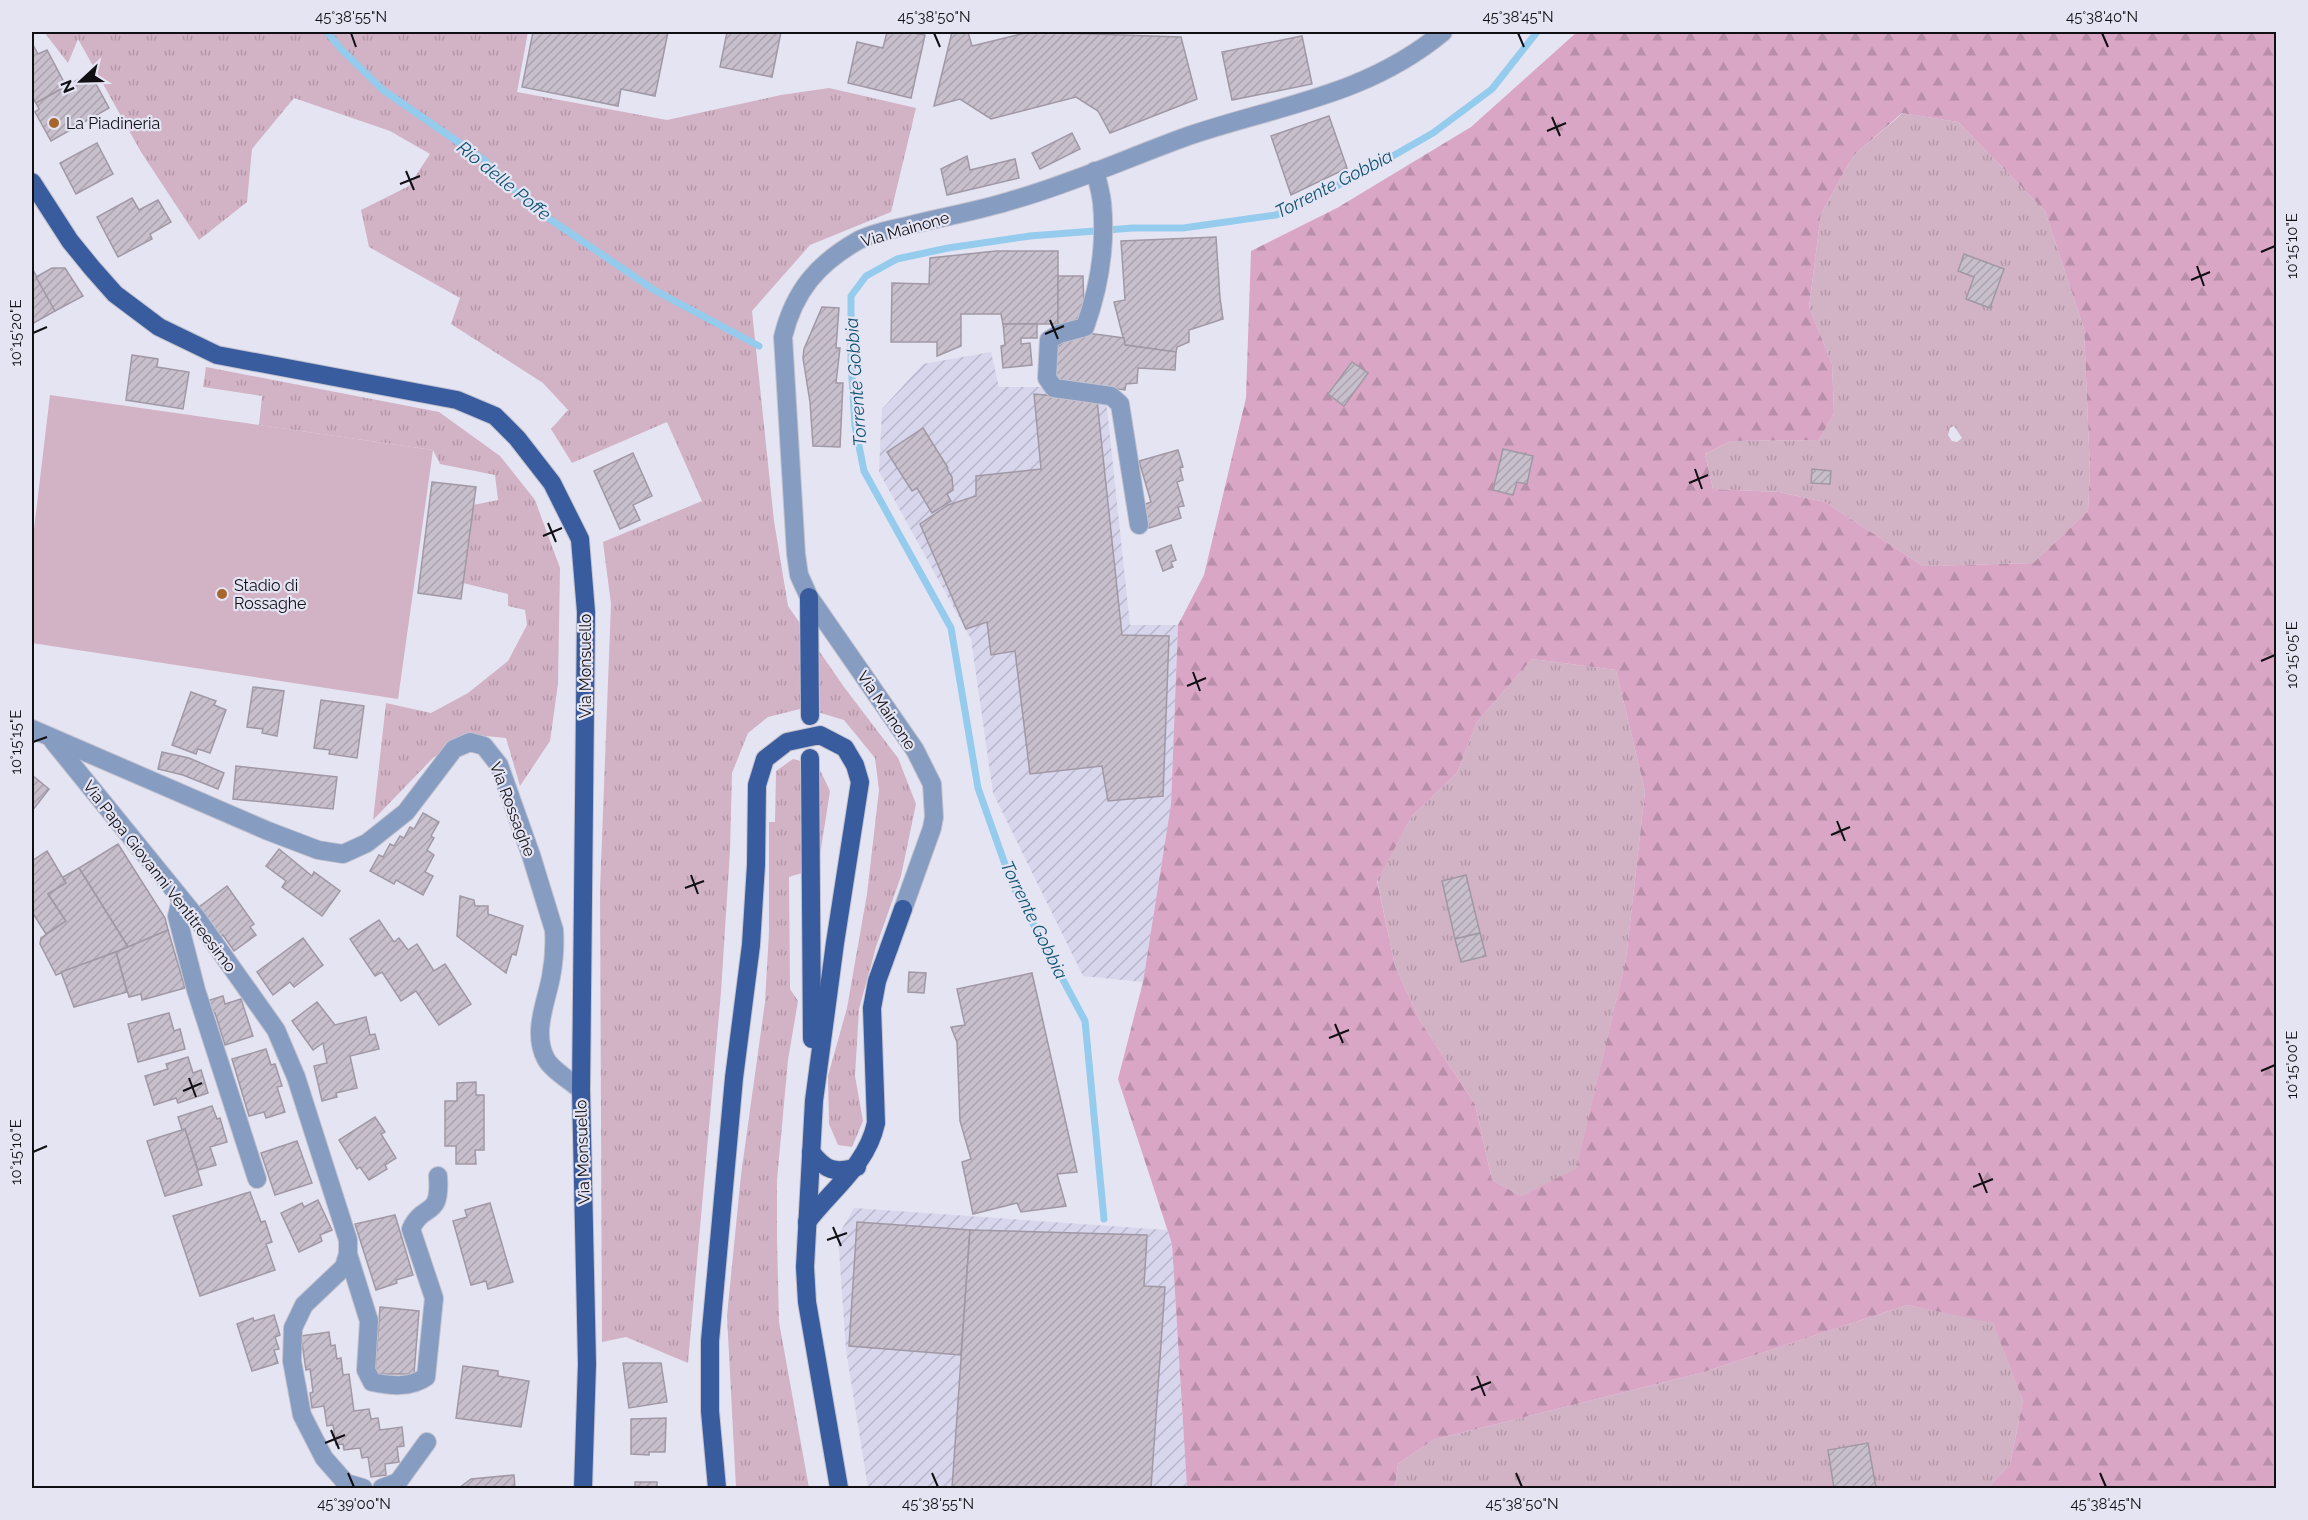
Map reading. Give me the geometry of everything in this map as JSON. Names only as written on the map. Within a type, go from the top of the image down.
[{"type":"main road","name":"Via Monsuello","points":[[32,182],[70,241],[92,268],[115,294],[159,327],[217,355],[457,400],[495,416],[517,438],[552,483],[580,539],[586,612],[580,1090],[586,1364],[583,1488]]},
{"type":"main road","points":[[809,597],[810,716]]},
{"type":"main road","points":[[717,1488],[710,1411],[710,1341],[734,1078],[751,945],[756,865],[757,785],[765,759],[787,741],[820,735],[845,748],[855,765],[860,782],[813,1108]]},
{"type":"main road","points":[[810,758],[813,1108],[805,1267],[807,1302],[839,1488]]},
{"type":"main road","points":[[807,1222],[820,1204],[857,1167],[867,1151],[876,1124],[872,1008],[878,981],[903,909]]},
{"type":"main road","points":[[811,1152],[821,1164],[834,1170],[844,1171],[857,1167]]},
{"type":"street","name":"Via Mainone","points":[[903,909],[932,828],[934,817],[932,784],[915,750],[809,597],[799,575],[783,337],[789,312],[800,293],[821,267],[861,239],[1012,201],[1190,136],[1335,92],[1392,68],[1425,47],[1443,32]]},
{"type":"street","points":[[1095,171],[1102,202],[1103,246],[1094,301],[1085,327],[1059,334],[1049,340],[1047,378],[1054,388],[1111,396],[1120,404],[1139,525]]},
{"type":"street","name":"Via Rossaghe","points":[[32,729],[268,831],[318,850],[343,854],[367,843],[406,812],[453,749],[470,742],[484,746],[499,765],[531,855],[554,930],[555,942],[540,1036],[541,1047],[547,1061],[580,1090]]},
{"type":"street","name":"Via Papa Giovanni Ventitreesimo","points":[[50,737],[181,899],[276,1030],[296,1077],[348,1240],[348,1254],[369,1321],[366,1370],[372,1382],[390,1385],[416,1384],[426,1377],[434,1298],[411,1229],[416,1218],[435,1207],[439,1194],[438,1176]]},
{"type":"street","points":[[181,899],[177,916],[196,990],[257,1179]]},
{"type":"street","points":[[348,1254],[344,1267],[304,1305],[293,1328],[292,1361],[302,1415],[324,1458],[346,1483],[363,1488]]},
{"type":"street","points":[[382,1488],[398,1482],[427,1442]]},
{"type":"shaded area","points":[[991,352],[999,387],[1088,387],[1105,390],[1130,625],[1178,625],[1171,804],[1143,982],[1083,976],[993,793],[971,639],[879,472],[882,409],[923,364]]},
{"type":"shaded area","points":[[854,1208],[1167,1230],[1172,1244],[1187,1488],[868,1488],[846,1350],[838,1236]]},
{"type":"green space","points":[[44,32],[528,32],[517,92],[667,120],[781,95],[829,88],[916,108],[891,212],[810,245],[752,311],[774,521],[788,606],[844,687],[898,758],[916,804],[901,876],[876,947],[859,1009],[855,1076],[863,1121],[852,1147],[838,1145],[829,1124],[828,1076],[847,1008],[867,894],[879,790],[875,758],[844,720],[804,708],[768,717],[748,733],[732,773],[730,851],[721,992],[688,1363],[626,1337],[602,1342],[600,890],[611,604],[603,542],[702,501],[667,422],[572,463],[551,429],[568,410],[543,383],[451,324],[460,298],[369,247],[361,210],[409,186],[430,154],[390,131],[294,98],[252,149],[247,202],[199,240],[141,152],[78,39],[68,63]]},
{"type":"green space","points":[[1577,32],[2276,32],[2276,1488],[1988,1488],[2010,1464],[2023,1401],[1993,1323],[1907,1305],[1701,1373],[1433,1440],[1398,1464],[1395,1488],[1187,1488],[1172,1244],[1118,1079],[1143,982],[1171,804],[1178,625],[1204,575],[1246,398],[1251,251],[1337,208],[1471,127]],"holes":[[[1902,113],[1958,122],[2045,211],[2084,329],[2090,470],[2088,511],[2033,563],[1923,566],[1825,502],[1779,492],[1713,489],[1705,454],[1731,441],[1819,440],[1834,413],[1832,364],[1809,307],[1821,214],[1853,156]],[[1532,659],[1616,670],[1645,791],[1626,959],[1576,1169],[1521,1196],[1492,1180],[1475,1104],[1420,1021],[1395,966],[1377,881],[1412,816],[1457,773],[1477,722]]]},
{"type":"green space","points":[[1903,113],[1958,122],[2045,211],[2084,329],[2090,470],[2088,511],[2033,563],[1923,566],[1825,502],[1779,492],[1713,489],[1705,454],[1731,441],[1819,440],[1834,413],[1832,364],[1809,307],[1821,214],[1853,156]],"holes":[[[1954,426],[1962,438],[1957,442],[1952,441],[1948,435],[1950,428]]]},
{"type":"green space","points":[[206,367],[439,412],[500,456],[535,500],[560,568],[558,684],[550,741],[520,786],[506,738],[475,735],[434,757],[373,820],[386,703],[431,713],[468,693],[508,661],[527,625],[525,610],[508,606],[508,594],[463,583],[473,505],[498,500],[495,475],[440,464],[433,450],[259,425],[262,396],[203,387]]},
{"type":"green space","name":"Stadio di Rossaghe","points":[[50,395],[433,450],[398,699],[32,643],[32,546]]},
{"type":"green space","points":[[1532,659],[1616,670],[1645,791],[1626,959],[1576,1170],[1521,1196],[1492,1180],[1475,1104],[1420,1021],[1395,966],[1377,880],[1412,816],[1457,773],[1477,722]]},
{"type":"green space","points":[[793,759],[818,766],[830,791],[818,868],[789,877],[790,989],[798,1001],[788,1060],[777,1180],[779,1322],[809,1488],[736,1488],[727,1316],[741,1175],[765,1002],[769,932],[769,822],[775,822],[776,771]]},
{"type":"green space","points":[[1907,1305],[1993,1322],[2023,1401],[2010,1464],[1988,1488],[1395,1488],[1398,1464],[1433,1440],[1701,1373]]},
{"type":"building","points":[[533,32],[668,32],[655,96],[621,89],[618,106],[522,87]]},
{"type":"building","points":[[727,32],[781,32],[772,77],[720,67]]},
{"type":"building","points":[[887,32],[925,35],[911,98],[848,83],[857,42],[883,48]]},
{"type":"building","points":[[952,32],[968,32],[972,46],[1029,32],[1181,37],[1197,99],[1110,133],[1098,111],[1076,97],[991,119],[960,99],[934,106]]},
{"type":"building","points":[[1302,36],[1312,84],[1232,100],[1222,52]]},
{"type":"building","points":[[32,43],[38,54],[47,50],[66,86],[36,103],[32,98]]},
{"type":"building","points":[[90,73],[109,108],[51,141],[35,112],[39,109],[36,103]]},
{"type":"building","points":[[1329,116],[1347,168],[1291,195],[1271,136]]},
{"type":"building","points":[[1072,133],[1080,149],[1040,169],[1032,153]]},
{"type":"building","points":[[97,143],[113,174],[76,194],[60,163]]},
{"type":"building","points":[[967,156],[970,170],[1015,159],[1019,178],[947,195],[941,169]]},
{"type":"building","points":[[132,198],[139,210],[158,200],[171,222],[150,234],[152,239],[118,257],[97,217]]},
{"type":"building","points":[[1216,237],[1223,319],[1189,330],[1189,342],[1177,347],[1176,352],[1125,345],[1114,302],[1125,300],[1121,241]]},
{"type":"building","points":[[996,251],[1058,251],[1058,324],[1003,324],[1001,314],[961,314],[961,346],[937,356],[937,342],[891,342],[892,283],[929,284],[930,258]]},
{"type":"building","points":[[1964,254],[2004,269],[1990,308],[1966,299],[1974,277],[1958,271]]},
{"type":"building","points":[[32,268],[55,311],[32,324]]},
{"type":"building","points":[[52,268],[65,268],[83,296],[55,311],[36,277]]},
{"type":"building","points":[[1058,276],[1083,276],[1084,312],[1080,323],[1058,324]]},
{"type":"building","points":[[822,307],[839,308],[836,348],[840,348],[836,383],[843,383],[840,447],[813,446],[810,402],[803,358],[804,349]]},
{"type":"building","points":[[1003,324],[1037,324],[1037,338],[1021,338],[1021,344],[1030,343],[1032,365],[1003,368],[1001,346],[1005,345]]},
{"type":"building","points":[[1087,333],[1124,338],[1125,345],[1176,352],[1175,370],[1138,368],[1137,383],[1126,384],[1125,390],[1053,380],[1057,348],[1072,335]]},
{"type":"building","points":[[132,355],[158,359],[157,367],[189,372],[183,409],[126,400]]},
{"type":"building","points":[[1352,362],[1368,373],[1344,406],[1328,394]]},
{"type":"building","points":[[1034,394],[1097,400],[1122,635],[1169,636],[1163,796],[1108,801],[1102,766],[1030,774],[1015,651],[991,655],[987,622],[966,629],[920,524],[948,505],[976,496],[976,476],[1041,469]]},
{"type":"building","points":[[923,428],[952,477],[953,490],[947,494],[951,501],[932,513],[917,488],[912,491],[887,452]]},
{"type":"building","points":[[1503,449],[1533,456],[1527,484],[1517,482],[1513,495],[1493,490]]},
{"type":"building","points":[[1178,450],[1183,467],[1180,468],[1183,480],[1177,482],[1184,506],[1178,507],[1181,518],[1149,528],[1143,505],[1151,502],[1139,461]]},
{"type":"building","points":[[633,453],[652,496],[633,505],[640,520],[620,529],[594,471]]},
{"type":"building","points":[[1812,469],[1831,471],[1830,484],[1811,483]]},
{"type":"building","points":[[432,482],[476,487],[461,599],[418,593]]},
{"type":"building","points":[[1171,545],[1176,560],[1171,562],[1173,567],[1163,571],[1156,551]]},
{"type":"building","points":[[253,687],[284,691],[277,736],[262,733],[263,729],[247,727]]},
{"type":"building","points":[[191,692],[216,701],[214,705],[226,710],[210,753],[198,749],[196,754],[172,745]]},
{"type":"building","points":[[321,700],[364,706],[357,758],[329,754],[330,750],[314,748]]},
{"type":"building","points":[[162,752],[189,758],[224,773],[218,789],[183,775],[158,769]]},
{"type":"building","points":[[236,766],[337,777],[333,809],[233,799]]},
{"type":"building","points":[[32,775],[49,789],[32,811]]},
{"type":"building","points":[[423,813],[439,822],[431,836],[434,838],[427,850],[434,855],[425,872],[433,876],[423,895],[396,880],[394,884],[370,871],[379,855],[383,857],[390,844],[394,846],[400,836],[404,838],[410,827],[414,829]]},
{"type":"building","points":[[118,844],[165,918],[168,930],[128,947],[79,868]]},
{"type":"building","points":[[279,849],[312,876],[314,872],[340,891],[322,916],[282,887],[286,881],[266,866]]},
{"type":"building","points":[[47,851],[66,883],[48,894],[66,921],[46,934],[32,912],[32,861]]},
{"type":"building","points":[[79,868],[128,947],[56,975],[40,944],[41,938],[66,921],[48,894],[66,883],[63,877]]},
{"type":"building","points":[[1466,875],[1480,933],[1455,939],[1442,881]]},
{"type":"building","points":[[227,886],[254,924],[250,927],[256,935],[234,951],[223,935],[220,938],[199,907]]},
{"type":"building","points":[[460,896],[474,900],[475,906],[488,906],[488,914],[523,926],[516,955],[512,954],[506,973],[457,936]]},
{"type":"building","points":[[379,920],[394,942],[399,938],[408,950],[417,944],[434,971],[445,964],[471,1004],[439,1025],[416,991],[401,1001],[382,972],[375,976],[350,939]]},
{"type":"building","points":[[168,930],[185,988],[142,1000],[141,994],[129,997],[116,952]]},
{"type":"building","points":[[1480,933],[1486,956],[1461,962],[1455,939]]},
{"type":"building","points":[[303,938],[323,965],[294,987],[290,982],[273,995],[257,972]]},
{"type":"building","points":[[116,952],[127,992],[74,1007],[61,972]]},
{"type":"building","points":[[909,972],[926,973],[924,993],[908,992]]},
{"type":"building","points":[[1032,973],[1077,1172],[1057,1174],[1066,1206],[1021,1212],[1017,1203],[973,1214],[962,1162],[971,1159],[960,1121],[957,1042],[951,1027],[965,1025],[957,989]]},
{"type":"building","points":[[223,996],[225,1004],[241,999],[253,1036],[225,1045],[215,1013],[211,1014],[207,1001]]},
{"type":"building","points":[[317,1002],[335,1025],[366,1017],[370,1035],[375,1034],[379,1049],[350,1056],[357,1088],[336,1093],[337,1097],[322,1101],[314,1066],[327,1063],[323,1043],[313,1050],[292,1021]]},
{"type":"building","points":[[169,1013],[174,1031],[180,1029],[185,1049],[138,1062],[128,1024]]},
{"type":"building","points":[[266,1049],[271,1065],[275,1064],[282,1086],[277,1087],[285,1112],[266,1118],[264,1112],[249,1116],[232,1059]]},
{"type":"building","points":[[188,1057],[193,1073],[201,1070],[208,1093],[178,1103],[176,1098],[154,1105],[145,1076],[168,1069],[166,1064]]},
{"type":"building","points":[[476,1082],[476,1095],[484,1095],[484,1150],[475,1150],[476,1164],[456,1164],[456,1146],[445,1146],[445,1101],[457,1101],[457,1083]]},
{"type":"building","points":[[212,1106],[217,1119],[220,1118],[227,1142],[210,1147],[216,1165],[198,1170],[185,1129],[182,1130],[178,1117]]},
{"type":"building","points":[[375,1117],[385,1132],[381,1134],[396,1158],[385,1165],[387,1169],[369,1180],[360,1167],[357,1169],[339,1140]]},
{"type":"building","points":[[185,1129],[202,1185],[165,1196],[147,1141]]},
{"type":"building","points":[[297,1141],[312,1183],[275,1195],[261,1153]]},
{"type":"building","points":[[250,1192],[261,1222],[265,1221],[272,1242],[266,1244],[275,1270],[200,1296],[173,1216]]},
{"type":"building","points":[[318,1200],[332,1230],[320,1235],[322,1241],[299,1252],[281,1213],[302,1203],[304,1207]]},
{"type":"building","points":[[490,1203],[513,1282],[488,1289],[486,1281],[471,1285],[453,1221],[467,1217],[465,1210]]},
{"type":"building","points":[[395,1215],[413,1275],[376,1290],[355,1224]]},
{"type":"building","points":[[857,1222],[970,1230],[961,1355],[849,1346]]},
{"type":"building","points":[[970,1230],[1147,1235],[1144,1286],[1165,1287],[1151,1488],[952,1488]]},
{"type":"building","points":[[380,1307],[419,1311],[414,1374],[375,1374]]},
{"type":"building","points":[[274,1315],[280,1335],[275,1337],[279,1349],[274,1350],[278,1363],[252,1371],[237,1324],[253,1318],[254,1321]]},
{"type":"building","points":[[329,1332],[331,1346],[335,1345],[337,1359],[341,1358],[343,1375],[349,1374],[354,1411],[369,1409],[371,1419],[378,1418],[380,1430],[402,1427],[404,1446],[397,1447],[399,1462],[385,1464],[386,1475],[371,1477],[368,1457],[362,1458],[360,1448],[344,1450],[343,1444],[336,1445],[333,1425],[327,1426],[324,1406],[312,1408],[310,1393],[313,1392],[310,1369],[306,1370],[301,1336]]},
{"type":"building","points":[[623,1363],[661,1363],[667,1402],[629,1408]]},
{"type":"building","points":[[463,1366],[498,1371],[498,1376],[529,1381],[521,1427],[456,1418]]},
{"type":"building","points":[[666,1418],[665,1452],[649,1452],[649,1455],[631,1454],[631,1419]]},
{"type":"building","points":[[1868,1443],[1876,1488],[1834,1488],[1828,1450]]},
{"type":"building","points":[[514,1475],[515,1488],[459,1488],[471,1479]]},
{"type":"building","points":[[635,1482],[657,1482],[657,1488],[635,1488]]},
{"type":"waterway","name":"Rio delle Poffe","points":[[327,32],[383,90],[484,160],[532,207],[654,290],[759,346]]},
{"type":"waterway","name":"Torrente Gobbia","points":[[1104,1219],[1085,1021],[1012,884],[978,788],[951,628],[864,471],[855,426],[851,361],[851,296],[866,276],[897,259],[948,248],[1030,236],[1133,228],[1183,228],[1276,215],[1363,173],[1433,133],[1492,89],[1537,32]]},
{"type":"place","name":"La Piadineria","points":[[54,123]]},
{"type":"place","name":"Stadio di Rossaghe","points":[[222,594]]}]
